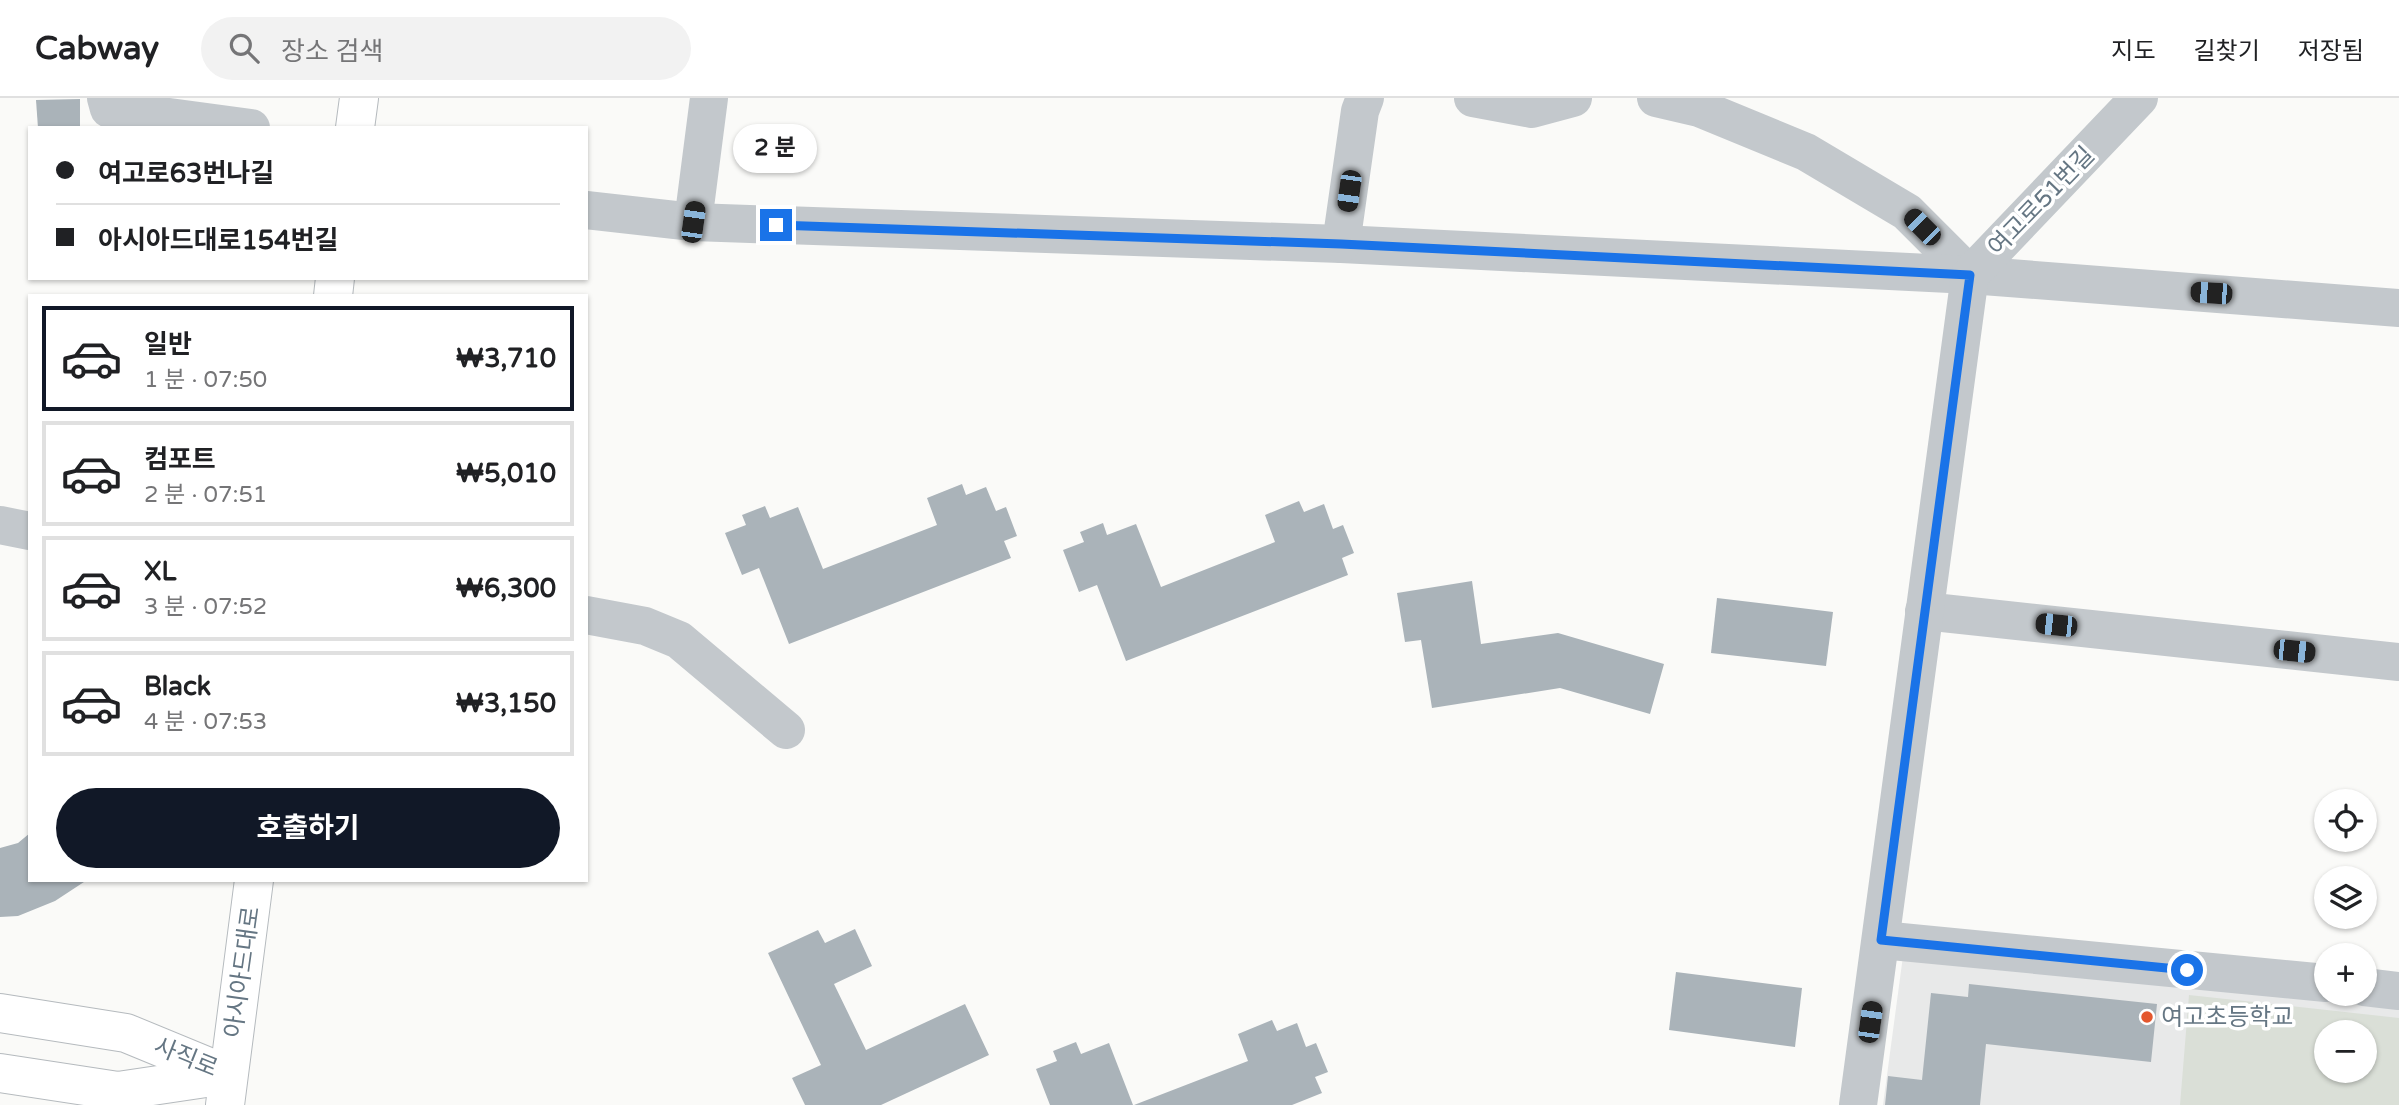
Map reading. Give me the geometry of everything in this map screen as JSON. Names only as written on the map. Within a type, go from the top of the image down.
[{"type":"main road","points":[[355,126],[359,98]]},
{"type":"main road","name":"아시아드대로","points":[[226,1090],[254,882]]},
{"type":"main road","name":"사직로","points":[[0,1013],[126,1033],[226,1090]]},
{"type":"main road","name":"사직로","points":[[0,1073],[118,1091],[226,1090]]},
{"type":"street","points":[[693,222],[709,98]]},
{"type":"street","points":[[1341,244],[1360,111],[1365,98]]},
{"type":"street","points":[[1473,98],[1532,109],[1573,98]]},
{"type":"street","points":[[1656,98],[1699,108],[1806,152],[1907,212],[1970,275]]},
{"type":"street","name":"여고로51번길","points":[[1858,1105],[1970,275],[2139,98]]},
{"type":"street","points":[[107,103],[239,126]]},
{"type":"street","points":[[588,210],[693,222],[1341,244],[1970,275],[2399,308]]},
{"type":"street","points":[[0,525],[28,531]]},
{"type":"street","points":[[1924,611],[2399,662]]},
{"type":"street","points":[[588,615],[645,625],[679,640],[786,730]]},
{"type":"street","points":[[1881,940],[2314,983]]},
{"type":"street","points":[[2377,988],[2399,991]]},
{"type":"shaded area","name":"여고초등학교","points":[[1903,956],[2314,994],[2314,1006],[2377,1006],[2377,1000],[2399,1002],[2399,1105],[1883,1105]]},
{"type":"shaded area","points":[[2189,995],[2399,1018],[2399,1105],[2180,1105]]},
{"type":"building","points":[[80,99],[80,126],[38,126],[36,100]]},
{"type":"building","points":[[962,484],[966,495],[986,487],[996,511],[1006,507],[1017,536],[1004,541],[1011,558],[789,644],[759,568],[742,575],[725,533],[746,525],[742,515],[765,506],[770,518],[798,507],[823,569],[937,525],[927,498]]},
{"type":"building","points":[[1299,501],[1304,512],[1324,504],[1333,529],[1343,525],[1354,553],[1342,558],[1348,575],[1126,661],[1097,585],[1079,592],[1063,550],[1084,542],[1080,532],[1103,523],[1107,535],[1136,524],[1161,587],[1275,542],[1265,515]]},
{"type":"building","points":[[1472,581],[1481,644],[1558,633],[1664,664],[1650,714],[1560,688],[1432,708],[1421,640],[1405,642],[1397,593]]},
{"type":"building","points":[[1717,598],[1833,612],[1826,666],[1711,653]]},
{"type":"building","points":[[28,835],[28,882],[84,882],[55,901],[18,916],[0,917],[0,848],[18,843]]},
{"type":"building","points":[[855,929],[872,966],[834,984],[866,1050],[965,1004],[989,1055],[881,1105],[805,1105],[792,1078],[821,1065],[768,953],[818,930],[825,943]]},
{"type":"building","points":[[1676,972],[1802,988],[1795,1047],[1669,1030]]},
{"type":"building","points":[[1969,984],[2157,1004],[2151,1062],[1986,1044],[1980,1105],[1885,1105],[1888,1076],[1922,1080],[1931,993],[1968,997]]},
{"type":"building","points":[[1272,1020],[1277,1031],[1297,1023],[1306,1047],[1316,1043],[1328,1072],[1315,1077],[1322,1093],[1292,1105],[1134,1105],[1248,1061],[1238,1034]]},
{"type":"building","points":[[1076,1042],[1081,1054],[1109,1043],[1133,1105],[1050,1105],[1036,1069],[1057,1061],[1053,1051]]},
{"type":"place","name":"여고초등학교","points":[[2147,1017]]},
{"type":"route","points":[[776,225],[1341,244],[1970,275],[1881,940],[2187,970]]}]
